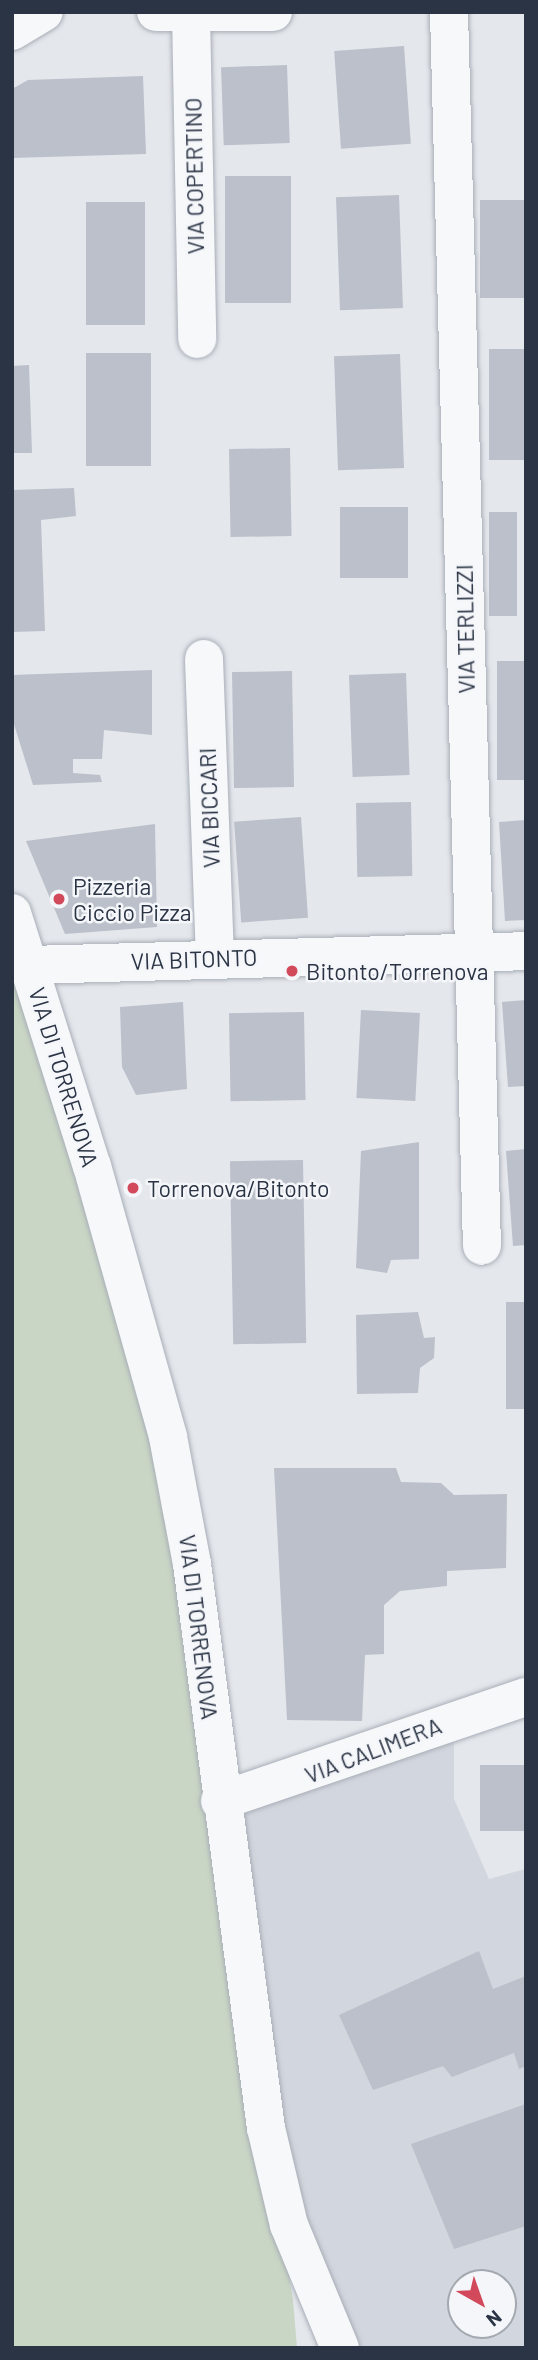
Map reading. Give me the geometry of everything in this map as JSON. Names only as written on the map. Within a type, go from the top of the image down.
[{"type":"street","points":[[12,31],[44,12]]},
{"type":"street","points":[[174,13],[273,12]]},
{"type":"street","name":"VIA TERLIZZI","points":[[449,12],[482,1246]]},
{"type":"street","name":"VIA COPERTINO","points":[[174,13],[197,338]]},
{"type":"street","name":"VIA BICCARI","points":[[204,659],[215,957]]},
{"type":"street","name":"VIA DI TORRENOVA","points":[[12,913],[130,1293],[168,1437],[192,1564],[220,1801],[266,2128],[289,2225],[340,2343]]},
{"type":"street","name":"VIA BITONTO","points":[[30,965],[215,957],[526,951]]},
{"type":"street","name":"VIA CALIMERA","points":[[220,1801],[288,1781],[526,1697]]},
{"type":"shaded area","points":[[454,1719],[454,1799],[489,1879],[526,1869],[526,2348],[346,2348],[289,2225],[224,1820]]},
{"type":"green space","points":[[12,913],[137,1318],[293,2300],[297,2348],[12,2348]]},
{"type":"building","points":[[404,46],[411,144],[341,149],[334,51]]},
{"type":"building","points":[[287,65],[290,143],[224,145],[221,67]]},
{"type":"building","points":[[143,76],[146,154],[12,158],[12,89],[28,80]]},
{"type":"building","points":[[225,176],[291,176],[291,303],[225,303]]},
{"type":"building","points":[[399,195],[403,308],[340,310],[336,197]]},
{"type":"building","points":[[480,200],[526,200],[526,298],[480,298]]},
{"type":"building","points":[[86,202],[145,202],[145,325],[86,325]]},
{"type":"building","points":[[489,349],[526,349],[526,460],[489,460]]},
{"type":"building","points":[[86,353],[151,353],[151,466],[86,466]]},
{"type":"building","points":[[400,354],[404,468],[338,470],[334,356]]},
{"type":"building","points":[[29,365],[32,453],[12,453],[12,366]]},
{"type":"building","points":[[290,448],[292,536],[231,537],[229,449]]},
{"type":"building","points":[[74,488],[76,516],[41,520],[45,631],[12,632],[12,490]]},
{"type":"building","points":[[340,507],[408,507],[408,578],[340,578]]},
{"type":"building","points":[[489,512],[517,512],[517,616],[489,616]]},
{"type":"building","points":[[497,661],[526,661],[526,780],[497,780]]},
{"type":"building","points":[[152,670],[152,735],[104,730],[102,759],[73,759],[73,773],[100,775],[102,782],[33,785],[12,718],[12,675]]},
{"type":"building","points":[[292,671],[294,787],[234,788],[232,672]]},
{"type":"building","points":[[406,673],[410,775],[353,777],[349,675]]},
{"type":"building","points":[[411,802],[412,876],[357,877],[356,803]]},
{"type":"building","points":[[301,817],[308,918],[241,922],[234,822]]},
{"type":"building","points":[[526,820],[526,920],[505,921],[499,822]]},
{"type":"building","points":[[155,824],[157,927],[65,934],[26,841]]},
{"type":"building","points":[[526,1000],[526,1086],[508,1087],[502,1002]]},
{"type":"building","points":[[183,1002],[187,1089],[136,1095],[122,1067],[120,1007]]},
{"type":"building","points":[[361,1010],[420,1013],[415,1101],[356,1098]]},
{"type":"building","points":[[304,1012],[306,1100],[231,1101],[229,1013]]},
{"type":"building","points":[[419,1142],[419,1259],[391,1260],[387,1273],[356,1268],[361,1151]]},
{"type":"building","points":[[526,1149],[526,1245],[513,1246],[506,1151]]},
{"type":"building","points":[[303,1160],[306,1343],[233,1344],[230,1161]]},
{"type":"building","points":[[506,1302],[526,1302],[526,1409],[506,1409]]},
{"type":"building","points":[[418,1312],[424,1338],[435,1337],[434,1358],[420,1368],[418,1393],[357,1394],[356,1315]]},
{"type":"building","points":[[274,1468],[396,1468],[401,1482],[441,1483],[454,1495],[507,1494],[506,1568],[447,1571],[447,1586],[400,1591],[384,1605],[384,1654],[365,1655],[362,1721],[287,1720]]},
{"type":"building","points":[[480,1765],[526,1765],[526,1831],[480,1831]]},
{"type":"building","points":[[479,1951],[493,1989],[526,1976],[526,2066],[519,2069],[514,2053],[452,2077],[443,2066],[373,2090],[339,2015]]},
{"type":"building","points":[[526,2104],[526,2226],[454,2249],[411,2144]]},
{"type":"place","name":"Pizzeria Ciccio Pizza","points":[[59,899]]},
{"type":"place","name":"Bitonto/Torrenova","points":[[292,971]]},
{"type":"place","name":"Torrenova/Bitonto","points":[[133,1188]]}]
